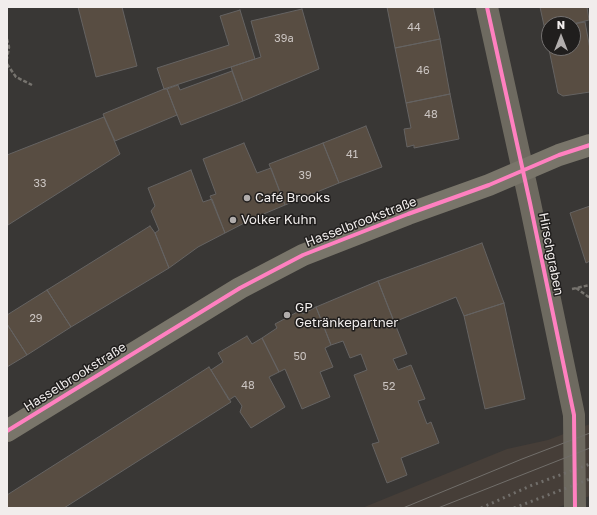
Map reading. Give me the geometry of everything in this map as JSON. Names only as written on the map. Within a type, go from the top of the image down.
[{"type":"street","name":"Hirschgraben","points":[[487,7],[523,170],[574,416],[575,508]]},
{"type":"street","name":"Hasselbrookstraße","points":[[7,431],[240,288],[303,255],[408,214],[489,186],[559,155],[590,145]]},
{"type":"path","points":[[7,39],[9,47],[7,59]]},
{"type":"path","points":[[7,64],[16,76],[32,85]]},
{"type":"path","points":[[576,288],[590,298]]},
{"type":"shaded area","points":[[590,424],[590,496],[556,508],[362,508],[507,449],[548,440]]},
{"type":"building","points":[[78,7],[122,7],[137,66],[96,77]]},
{"type":"building","points":[[387,7],[433,7],[440,39],[395,48]]},
{"type":"building","points":[[540,7],[587,7],[589,20],[581,22],[581,16],[542,16]]},
{"type":"building","points":[[302,9],[319,69],[243,101],[231,67],[261,57],[251,21]]},
{"type":"building","points":[[240,10],[255,59],[164,89],[157,68],[229,45],[220,16]]},
{"type":"building","points":[[585,22],[590,49],[590,92],[563,96],[558,93],[550,56],[581,56],[581,23]]},
{"type":"building","points":[[440,39],[450,94],[406,103],[395,48]]},
{"type":"building","points":[[232,71],[243,101],[181,125],[167,89],[178,85],[180,90]]},
{"type":"building","points":[[167,89],[177,115],[115,141],[103,114]]},
{"type":"building","points":[[450,94],[459,139],[414,148],[414,145],[407,147],[404,129],[411,128],[406,103]]},
{"type":"building","points":[[104,117],[120,154],[8,225],[7,155]]},
{"type":"building","points":[[366,126],[382,167],[339,183],[323,143]]},
{"type":"building","points":[[244,143],[257,173],[271,168],[285,205],[254,218],[225,233],[210,196],[216,194],[203,159]]},
{"type":"building","points":[[323,143],[339,183],[285,205],[269,164]]},
{"type":"building","points":[[191,170],[203,202],[212,199],[225,233],[198,247],[169,268],[155,233],[159,230],[151,211],[155,206],[148,188]]},
{"type":"building","points":[[590,206],[590,261],[586,263],[570,213]]},
{"type":"building","points":[[150,226],[155,233],[169,268],[71,327],[47,290]]},
{"type":"building","points":[[482,243],[504,303],[464,316],[456,297],[394,322],[378,281]]},
{"type":"building","points":[[378,281],[407,354],[393,359],[398,370],[411,365],[425,399],[418,401],[427,424],[431,422],[439,443],[401,458],[407,475],[387,483],[372,444],[379,442],[354,375],[367,370],[361,354],[350,358],[343,341],[331,345],[316,307]]},
{"type":"building","points":[[47,290],[71,327],[27,355],[7,324],[7,315]]},
{"type":"building","points":[[504,303],[525,399],[485,409],[464,316]]},
{"type":"building","points":[[316,307],[331,345],[325,348],[333,367],[320,372],[330,397],[302,409],[285,369],[279,372],[262,338],[277,328],[275,324],[301,310],[303,314]]},
{"type":"building","points":[[7,324],[27,355],[7,367]]},
{"type":"building","points":[[247,336],[252,344],[262,338],[279,372],[269,377],[285,407],[251,428],[240,412],[242,406],[235,396],[229,400],[211,370],[223,362],[218,353]]},
{"type":"building","points":[[209,367],[231,402],[64,508],[7,508],[7,495]]},
{"type":"tram line","points":[[403,508],[590,433]]},
{"type":"tram line","points":[[438,508],[590,448]]},
{"type":"railway","points":[[481,508],[530,486],[590,464]]},
{"type":"railway","points":[[514,508],[590,479]]},
{"type":"cycle path","points":[[487,7],[574,415],[575,508]]},
{"type":"cycle path","points":[[7,431],[240,288],[303,255],[408,214],[489,185],[559,155],[590,145]]},
{"type":"place","name":"Café Brooks","points":[[247,198]]},
{"type":"place","name":"Volker Kuhn","points":[[233,220]]},
{"type":"place","name":"GP Getränkepartner","points":[[287,315]]}]
